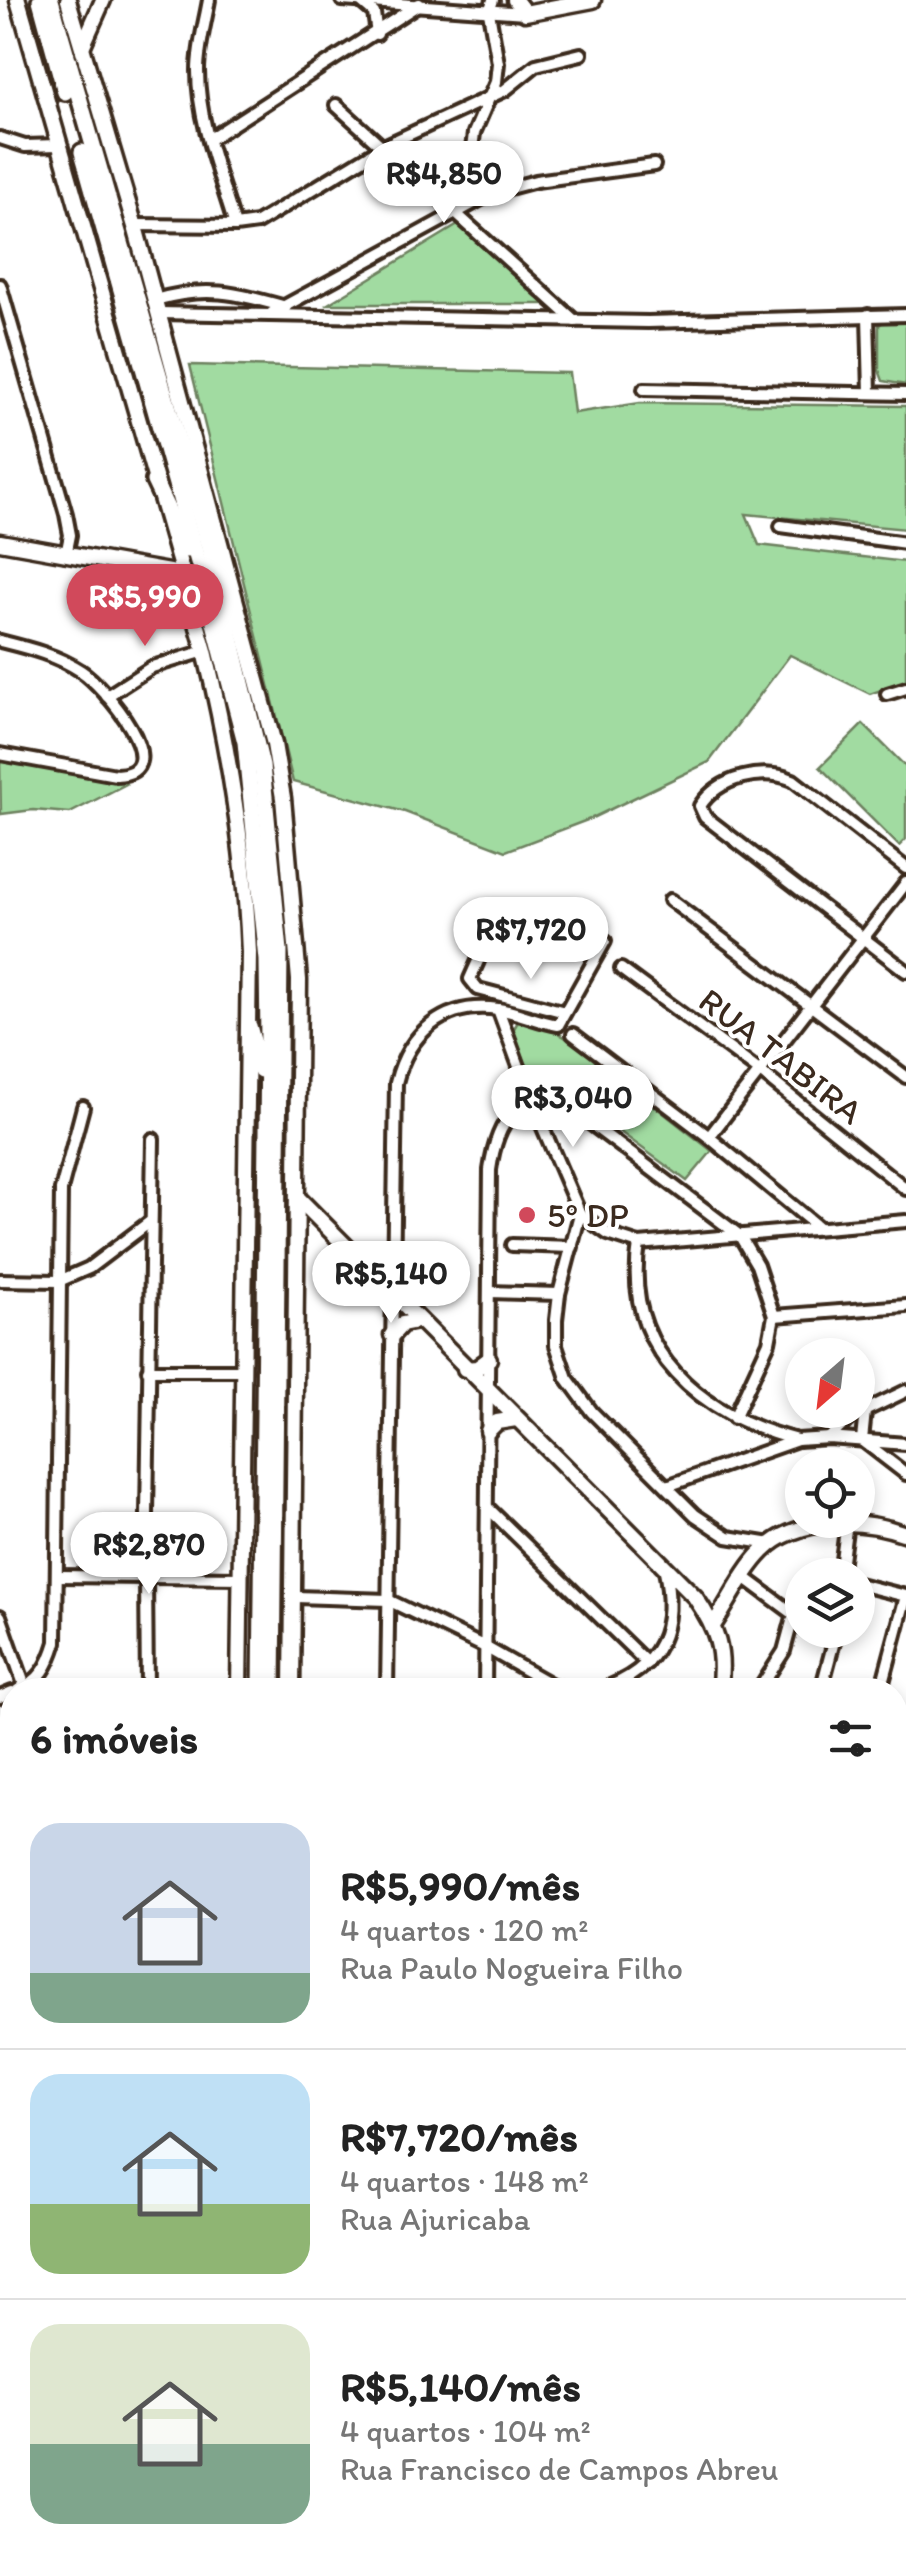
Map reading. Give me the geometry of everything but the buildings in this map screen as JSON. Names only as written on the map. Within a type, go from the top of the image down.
[{"type":"main road","points":[[18,0],[204,652],[226,742],[237,809],[250,952],[239,1678]]},
{"type":"main road","points":[[40,0],[256,766],[237,809]]},
{"type":"main road","points":[[51,0],[210,550],[256,766],[278,969],[273,1678]]},
{"type":"main road","points":[[82,46],[102,0],[68,2],[135,225],[275,750],[281,785],[299,980],[293,1678]]},
{"type":"main road","points":[[515,0],[525,13],[593,0]]},
{"type":"main road","points":[[154,481],[211,610]]},
{"type":"main road","points":[[0,542],[180,574]]},
{"type":"main road","points":[[226,742],[233,755],[272,771],[281,785]]},
{"type":"main road","points":[[256,766],[270,761],[275,750]]},
{"type":"main road","points":[[261,1678],[267,1093],[278,969],[297,942]]},
{"type":"main road","points":[[250,952],[299,980]]},
{"type":"main road","points":[[249,1026],[267,1093]]},
{"type":"main road","points":[[298,1198],[392,1297],[695,1597],[714,1624],[720,1647],[719,1678]]},
{"type":"main road","points":[[297,1242],[309,1222],[326,1228]]},
{"type":"main road","points":[[370,1274],[382,1273],[393,1264]]},
{"type":"main road","points":[[392,1335],[402,1324],[417,1321]]},
{"type":"main road","points":[[464,1368],[477,1368],[489,1359]]},
{"type":"main road","points":[[488,1431],[497,1422],[516,1420]]},
{"type":"main road","points":[[875,1526],[906,1534]]},
{"type":"main road","points":[[714,1624],[771,1544],[785,1538]]},
{"type":"street","points":[[209,0],[198,70],[210,139],[235,226]]},
{"type":"street","points":[[342,0],[525,13]]},
{"type":"street","points":[[453,193],[462,187],[468,172],[474,133],[496,82],[498,63],[489,12],[493,0]]},
{"type":"street","points":[[360,1],[374,13],[377,34]]},
{"type":"street","points":[[210,139],[419,4]]},
{"type":"street","points":[[135,225],[235,226],[257,222],[384,146],[505,90],[536,65],[581,54]]},
{"type":"street","points":[[336,105],[576,321]]},
{"type":"street","points":[[0,138],[25,146],[59,145]]},
{"type":"street","points":[[267,316],[460,214],[494,192],[515,185],[654,165]]},
{"type":"street","points":[[0,286],[66,514],[70,534],[66,555]]},
{"type":"street","points":[[315,315],[321,288]]},
{"type":"street","points":[[157,306],[185,292],[228,291],[315,315]]},
{"type":"street","points":[[228,291],[236,302],[233,314]]},
{"type":"street","points":[[178,313],[175,300],[185,292]]},
{"type":"street","points":[[157,306],[178,313],[576,321],[906,315]]},
{"type":"street","points":[[868,315],[870,394]]},
{"type":"street","points":[[644,389],[906,394]]},
{"type":"street","points":[[781,526],[906,543]]},
{"type":"street","points":[[0,641],[64,660],[86,674],[130,727],[140,755],[137,769],[116,775],[0,754]]},
{"type":"street","points":[[107,696],[152,668],[204,652]]},
{"type":"street","points":[[888,694],[906,688]]},
{"type":"street","points":[[906,868],[783,776],[752,774],[704,799],[700,806],[705,818],[906,971]]},
{"type":"street","points":[[709,1137],[906,883]]},
{"type":"street","points":[[670,900],[906,1077]]},
{"type":"street","points":[[387,1678],[396,1082],[406,1050],[436,1022],[455,1011],[498,1009],[558,1025],[605,941]]},
{"type":"street","points":[[478,961],[471,985],[565,1012]]},
{"type":"street","name":"RUA TABIRA","points":[[621,969],[759,1070],[906,1188]]},
{"type":"street","points":[[516,987],[520,1000]]},
{"type":"street","points":[[498,1009],[580,1214],[608,1234],[640,1244],[906,1221]]},
{"type":"street","points":[[573,1034],[709,1137],[819,1228]]},
{"type":"street","points":[[485,1678],[488,1209],[493,1151],[508,1118],[532,1102],[570,1108],[740,1236],[758,1265],[774,1316],[769,1342],[734,1418]]},
{"type":"street","points":[[39,1678],[56,1642],[61,1190],[83,1106]]},
{"type":"street","points":[[147,1678],[153,1139]]},
{"type":"street","points":[[580,1214],[559,1294],[556,1345],[567,1378],[592,1412],[712,1528],[746,1542],[771,1544]]},
{"type":"street","points":[[0,1280],[59,1280],[89,1268],[151,1221]]},
{"type":"street","points":[[640,1244],[636,1268],[640,1306],[660,1352],[693,1391],[734,1418],[797,1440]]},
{"type":"street","points":[[512,1245],[572,1246]]},
{"type":"street","points":[[490,1292],[559,1294]]},
{"type":"street","points":[[774,1316],[906,1306]]},
{"type":"street","points":[[148,1370],[245,1370]]},
{"type":"street","points":[[875,1405],[906,1391]]},
{"type":"street","points":[[828,1438],[839,1428]]},
{"type":"street","points":[[862,1440],[863,1428]]},
{"type":"street","points":[[755,1456],[758,1429]]},
{"type":"street","points":[[666,1486],[797,1440],[828,1438],[906,1444]]},
{"type":"street","points":[[862,1440],[906,1474]]},
{"type":"street","points":[[488,1508],[647,1663]]},
{"type":"street","points":[[629,1678],[647,1663],[662,1638],[672,1609],[664,1566]]},
{"type":"street","points":[[58,1576],[241,1578]]},
{"type":"street","points":[[744,1577],[785,1607]]},
{"type":"street","points":[[875,1588],[906,1596],[884,1678]]},
{"type":"street","points":[[296,1597],[388,1600],[540,1678]]},
{"type":"street","points":[[672,1609],[695,1597]]},
{"type":"street","points":[[0,1616],[18,1678]]},
{"type":"street","points":[[766,1678],[785,1647]]},
{"type":"street","points":[[824,1678],[832,1648]]},
{"type":"green space","points":[[458,225],[550,304],[328,304]]},
{"type":"green space","points":[[906,320],[906,385],[883,381],[879,370],[879,325]]},
{"type":"green space","points":[[190,365],[569,373],[574,413],[640,403],[906,406],[906,529],[746,514],[759,545],[906,562],[906,681],[870,694],[790,655],[709,762],[590,819],[506,851],[405,812],[293,782]]},
{"type":"green space","points":[[863,724],[906,767],[906,839],[899,846],[820,767]]},
{"type":"green space","points":[[0,759],[123,780],[126,784],[70,813],[33,810],[1,814]]},
{"type":"green space","points":[[519,1020],[571,1041],[712,1151],[687,1181],[585,1106],[537,1087],[529,1078],[513,1030]]},
{"type":"place","name":"5º DP","points":[[527,1215]]}]
